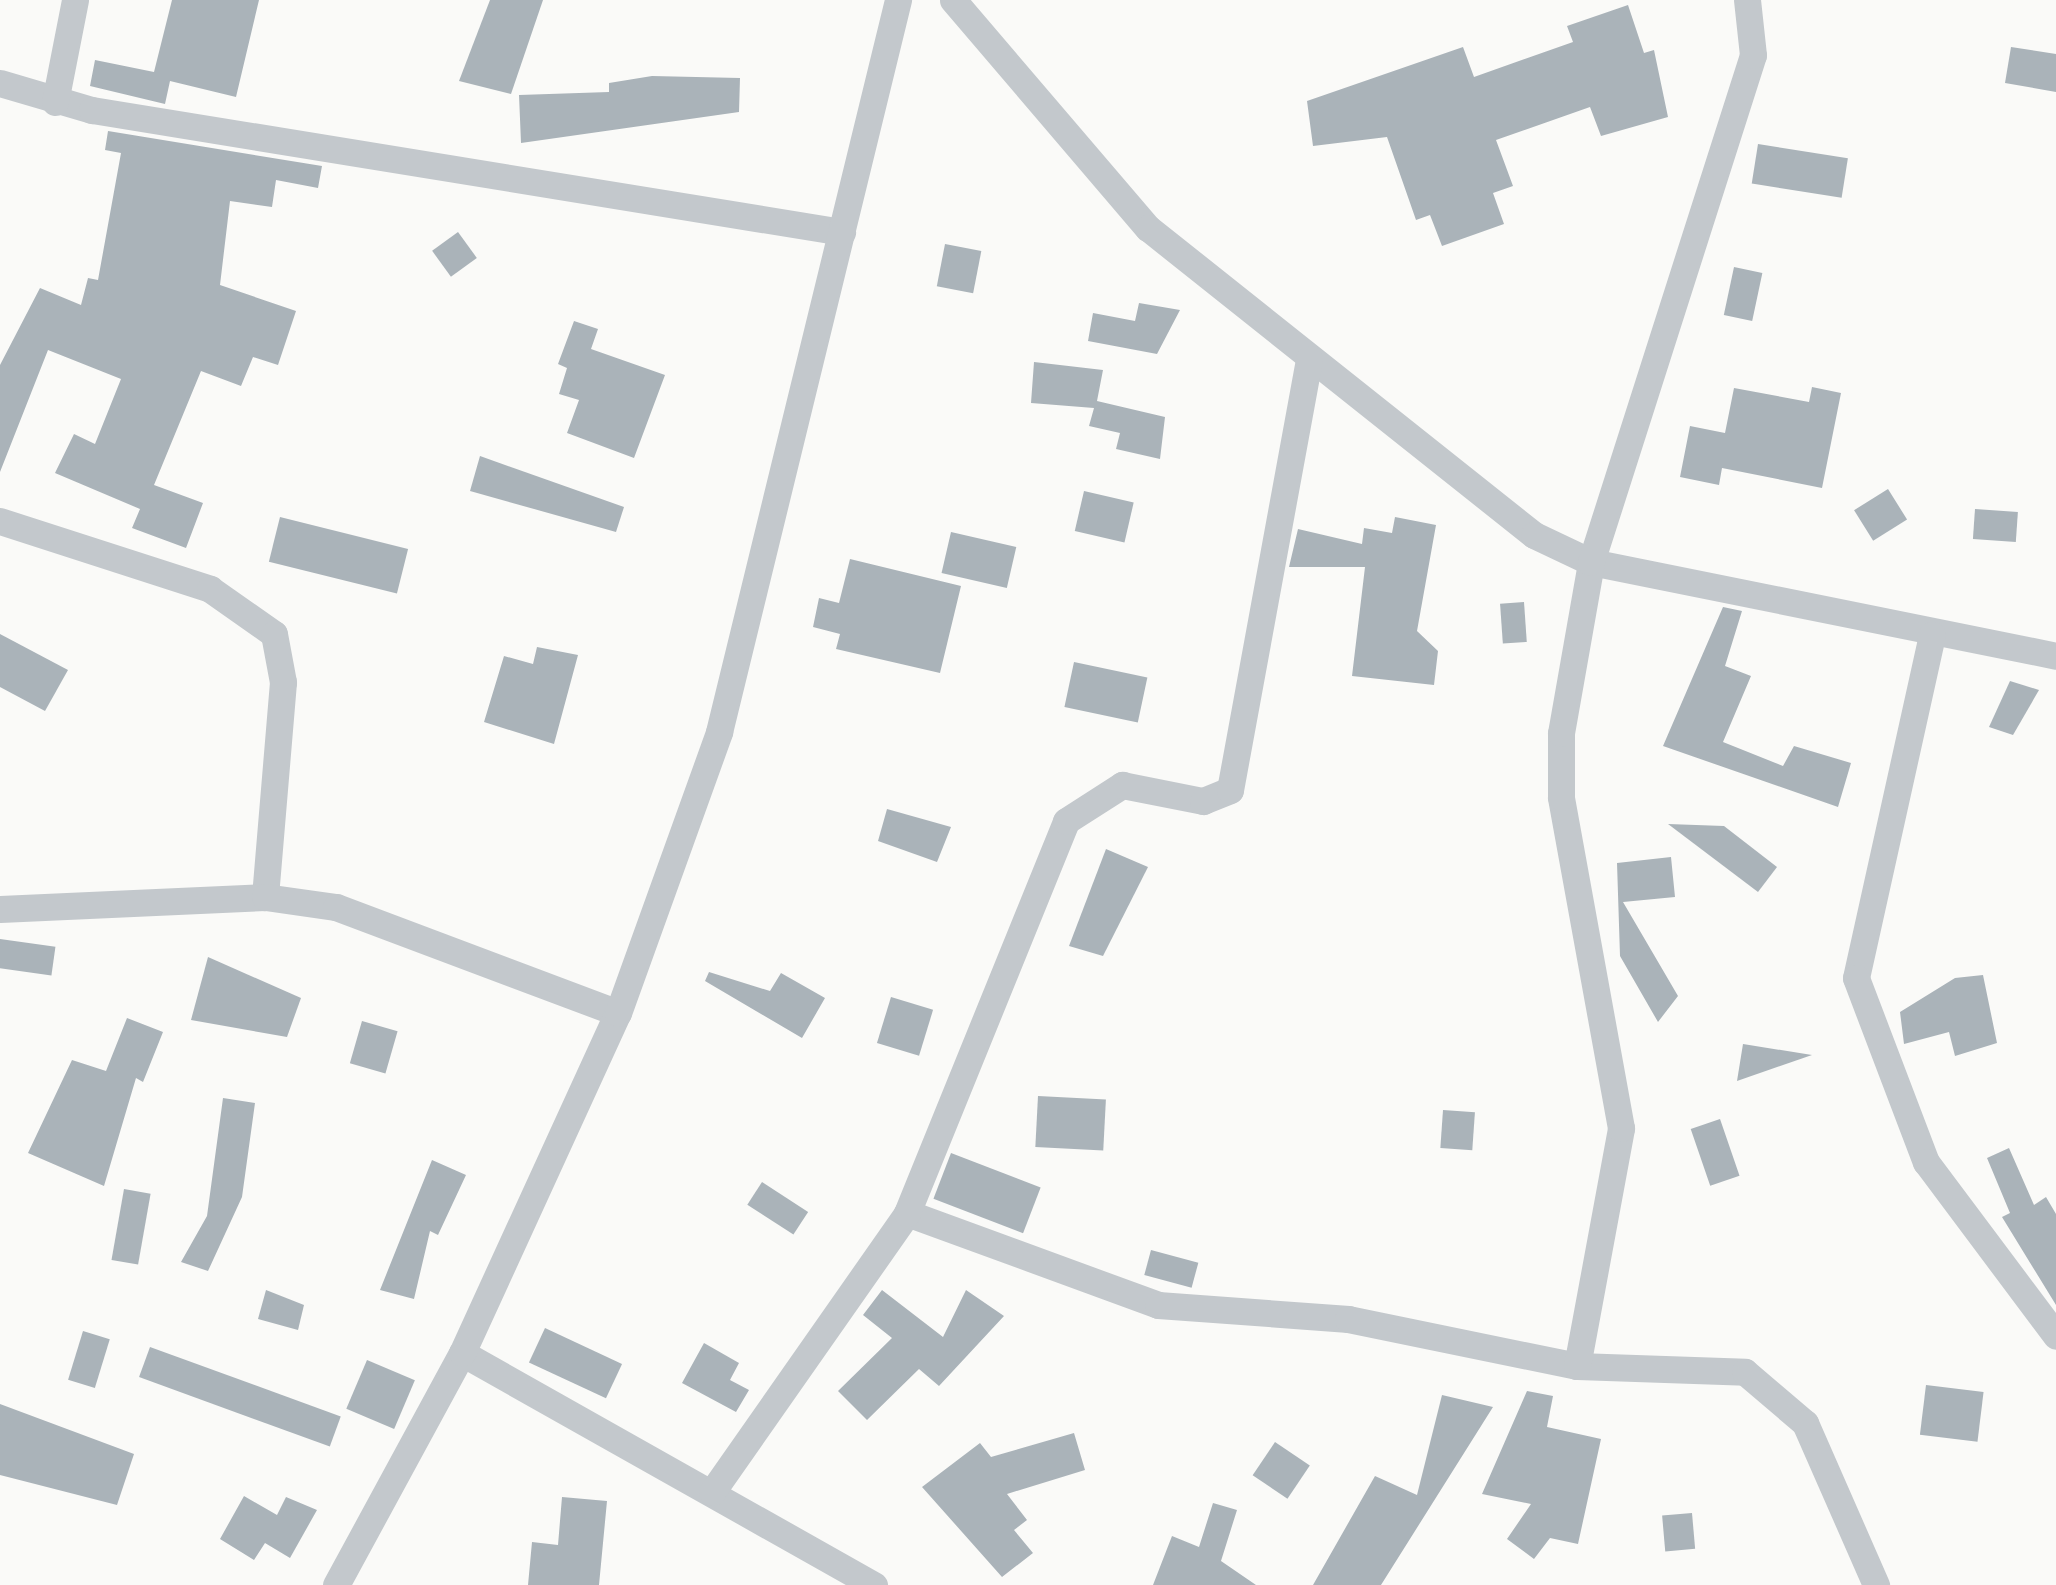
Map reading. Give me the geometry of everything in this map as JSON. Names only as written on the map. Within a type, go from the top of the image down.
[{"type":"street","points":[[55,102],[75,0]]},
{"type":"street","points":[[336,1585],[462,1353],[619,1013],[738,668],[898,0]]},
{"type":"street","points":[[953,0],[1148,227],[1534,535],[1591,562],[1932,635],[2056,656]]},
{"type":"street","points":[[975,29],[988,0]]},
{"type":"street","points":[[1577,1366],[1621,1128],[1561,797],[1591,562],[1753,55],[1747,0]]},
{"type":"street","points":[[0,83],[55,102],[842,232]]},
{"type":"street","points":[[712,1492],[907,1214],[1066,821],[1122,785],[1214,802],[1230,790],[1310,358]]},
{"type":"street","points":[[0,521],[211,590],[274,634],[283,682],[265,897]]},
{"type":"street","points":[[1932,635],[1856,978],[1926,1162],[2056,1336]]},
{"type":"street","points":[[0,909],[265,897],[381,921],[619,1013]]},
{"type":"street","points":[[907,1214],[1158,1305],[1348,1319],[1577,1366],[1768,1381],[1804,1423],[1876,1585]]},
{"type":"street","points":[[462,1353],[874,1585]]},
{"type":"building","points":[[172,0],[259,0],[236,97],[170,81],[165,104],[90,86],[95,60],[154,72]]},
{"type":"building","points":[[490,0],[543,0],[511,94],[459,81]]},
{"type":"building","points":[[1628,5],[1644,53],[1654,50],[1668,117],[1601,136],[1590,107],[1496,140],[1513,186],[1493,193],[1504,224],[1442,246],[1430,215],[1416,220],[1387,137],[1313,146],[1307,101],[1463,47],[1474,77],[1573,42],[1567,26]]},
{"type":"building","points":[[2011,47],[2056,54],[2056,92],[2005,83]]},
{"type":"building","points":[[652,76],[740,78],[739,112],[521,143],[519,95],[609,92],[609,83]]},
{"type":"building","points":[[108,131],[322,166],[318,188],[276,180],[272,207],[230,201],[220,285],[296,311],[278,365],[253,357],[241,386],[201,371],[154,485],[203,503],[186,548],[132,528],[140,509],[55,473],[74,434],[95,444],[121,379],[48,350],[0,472],[0,365],[40,288],[81,305],[88,278],[98,280],[121,153],[105,150]]},
{"type":"building","points":[[1758,144],[1848,158],[1842,198],[1752,184]]},
{"type":"building","points":[[458,232],[477,258],[451,277],[432,251]]},
{"type":"building","points":[[945,244],[981,251],[973,293],[937,286]]},
{"type":"building","points":[[1734,267],[1762,273],[1752,321],[1724,315]]},
{"type":"building","points":[[1139,303],[1180,310],[1157,354],[1088,341],[1093,313],[1135,321]]},
{"type":"building","points":[[574,321],[598,329],[591,349],[665,375],[634,458],[567,433],[579,400],[559,394],[567,368],[558,364]]},
{"type":"building","points":[[1034,362],[1103,370],[1097,401],[1165,417],[1160,459],[1116,449],[1120,433],[1089,426],[1094,408],[1031,403]]},
{"type":"building","points":[[1812,387],[1841,393],[1822,488],[1722,468],[1719,485],[1680,477],[1690,426],[1725,433],[1734,388],[1809,402]]},
{"type":"building","points":[[480,456],[624,507],[616,532],[470,491]]},
{"type":"building","points":[[1888,489],[1907,520],[1873,541],[1854,510]]},
{"type":"building","points":[[1084,491],[1134,502],[1124,542],[1075,531]]},
{"type":"building","points":[[1975,509],[2018,512],[2016,542],[1973,539]]},
{"type":"building","points":[[280,517],[408,549],[397,594],[269,562]]},
{"type":"building","points":[[1395,517],[1436,525],[1417,631],[1438,651],[1434,685],[1352,676],[1365,567],[1289,567],[1298,529],[1362,544],[1364,528],[1392,533]]},
{"type":"building","points":[[951,532],[1016,547],[1007,588],[942,573]]},
{"type":"building","points":[[850,559],[961,586],[940,673],[836,649],[840,634],[813,627],[819,598],[839,603]]},
{"type":"building","points":[[1524,602],[1527,642],[1503,644],[1500,604]]},
{"type":"building","points":[[1723,607],[1742,611],[1725,666],[1751,676],[1723,742],[1783,766],[1794,746],[1851,763],[1838,807],[1663,746]]},
{"type":"building","points":[[0,634],[68,670],[45,711],[0,687]]},
{"type":"building","points":[[537,647],[578,655],[554,744],[484,722],[504,656],[533,664]]},
{"type":"building","points":[[1074,662],[1147,678],[1138,723],[1064,707]]},
{"type":"building","points":[[2010,681],[2039,690],[2013,735],[1989,727]]},
{"type":"building","points":[[887,809],[951,827],[937,862],[878,841]]},
{"type":"building","points":[[1668,824],[1724,826],[1777,867],[1758,892]]},
{"type":"building","points":[[1106,849],[1148,867],[1103,956],[1069,946]]},
{"type":"building","points":[[1671,857],[1675,897],[1623,902],[1678,996],[1658,1022],[1620,956],[1617,863]]},
{"type":"building","points":[[0,939],[55,947],[51,976],[0,968]]},
{"type":"building","points":[[208,957],[301,998],[287,1037],[191,1020]]},
{"type":"building","points":[[709,972],[770,991],[781,973],[825,998],[802,1038],[705,981]]},
{"type":"building","points":[[1983,975],[1997,1043],[1955,1056],[1949,1032],[1904,1044],[1900,1012],[1955,978]]},
{"type":"building","points":[[891,997],[933,1010],[919,1056],[877,1043]]},
{"type":"building","points":[[127,1018],[163,1032],[143,1082],[136,1078],[104,1186],[28,1153],[72,1060],[106,1071]]},
{"type":"building","points":[[362,1021],[398,1031],[385,1073],[350,1063]]},
{"type":"building","points":[[1743,1044],[1812,1055],[1737,1081]]},
{"type":"building","points":[[1038,1096],[1106,1100],[1103,1150],[1035,1147]]},
{"type":"building","points":[[223,1098],[255,1103],[242,1197],[208,1271],[181,1262],[207,1216]]},
{"type":"building","points":[[1443,1110],[1475,1112],[1472,1150],[1440,1148]]},
{"type":"building","points":[[1720,1119],[1740,1176],[1710,1186],[1691,1129]]},
{"type":"building","points":[[2009,1148],[2034,1205],[2046,1197],[2056,1214],[2056,1305],[2002,1217],[2010,1213],[1987,1158]]},
{"type":"building","points":[[951,1153],[1041,1187],[1023,1233],[933,1199]]},
{"type":"building","points":[[432,1160],[466,1175],[438,1235],[430,1231],[414,1299],[380,1290]]},
{"type":"building","points":[[762,1182],[808,1212],[793,1235],[747,1205]]},
{"type":"building","points":[[124,1189],[151,1194],[138,1265],[111,1260]]},
{"type":"building","points":[[1151,1250],[1198,1263],[1192,1288],[1144,1275]]},
{"type":"building","points":[[266,1290],[304,1305],[298,1330],[258,1319]]},
{"type":"building","points":[[882,1290],[943,1337],[966,1290],[1004,1316],[939,1386],[919,1369],[867,1420],[838,1391],[892,1338],[863,1315]]},
{"type":"building","points":[[545,1328],[622,1364],[606,1398],[529,1362]]},
{"type":"building","points":[[83,1331],[110,1339],[95,1388],[68,1380]]},
{"type":"building","points":[[704,1343],[739,1363],[730,1380],[749,1390],[736,1412],[682,1383]]},
{"type":"building","points":[[150,1347],[341,1416],[330,1447],[139,1377]]},
{"type":"building","points":[[367,1360],[415,1380],[394,1429],[346,1409]]},
{"type":"building","points":[[1926,1385],[1984,1392],[1977,1442],[1920,1435]]},
{"type":"building","points":[[1527,1391],[1553,1396],[1547,1427],[1601,1439],[1578,1544],[1550,1538],[1534,1559],[1507,1539],[1531,1504],[1482,1494]]},
{"type":"building","points":[[1442,1395],[1493,1407],[1381,1585],[1313,1585],[1375,1476],[1417,1495]]},
{"type":"building","points":[[0,1404],[134,1454],[117,1505],[0,1475]]},
{"type":"building","points":[[1074,1433],[1085,1470],[1007,1494],[1027,1520],[1014,1530],[1033,1553],[1002,1577],[922,1487],[980,1443],[991,1457]]},
{"type":"building","points":[[1275,1442],[1310,1465],[1287,1499],[1253,1475]]},
{"type":"building","points":[[244,1496],[277,1515],[286,1497],[317,1510],[290,1558],[265,1543],[254,1560],[220,1539]]},
{"type":"building","points":[[562,1497],[607,1501],[599,1585],[528,1585],[532,1542],[558,1545]]},
{"type":"building","points":[[1213,1503],[1237,1510],[1221,1561],[1256,1585],[1153,1585],[1172,1536],[1199,1547]]},
{"type":"building","points":[[1692,1513],[1695,1549],[1665,1551],[1662,1516]]}]
